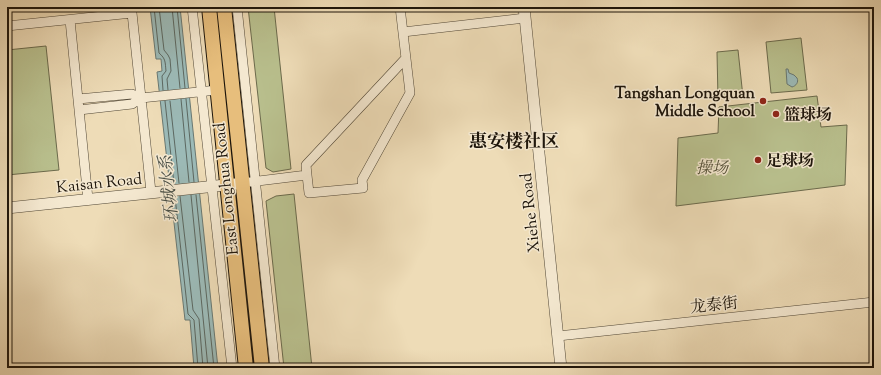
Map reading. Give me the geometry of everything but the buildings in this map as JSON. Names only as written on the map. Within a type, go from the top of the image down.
[{"type":"main road","name":"East Longhua Road","points":[[209,7],[246,368]]},
{"type":"main road","name":"East Longhua Road","points":[[224,7],[248,182],[262,368]]},
{"type":"street","points":[[192,7],[201,92],[206,187],[232,368]]},
{"type":"street","points":[[237,7],[248,182],[275,368]]},
{"type":"street","points":[[400,7],[403,32],[406,58],[410,93],[362,180],[363,188],[309,193],[306,165],[406,58]]},
{"type":"street","points":[[403,32],[525,12]]},
{"type":"street","name":"Xiehe Road","points":[[525,12],[561,368]]},
{"type":"street","points":[[7,26],[132,13],[146,98],[150,192]]},
{"type":"street","points":[[70,20],[88,199]]},
{"type":"street","points":[[874,67],[874,79]]},
{"type":"street","points":[[79,110],[132,104],[146,98],[217,90]]},
{"type":"street","points":[[78,99],[132,94],[146,98]]},
{"type":"street","points":[[248,182],[307,175]]},
{"type":"street","name":"Kaisan Road","points":[[7,208],[248,182]]},
{"type":"street","name":"龙泰街","points":[[558,336],[874,302]]},
{"type":"green space","points":[[248,7],[274,7],[291,169],[273,172],[266,168]]},
{"type":"green space","points":[[801,38],[807,90],[771,93],[766,42]]},
{"type":"green space","points":[[46,46],[59,170],[7,175],[7,50]]},
{"type":"green space","points":[[738,50],[743,97],[718,99],[717,52]]},
{"type":"green space","name":"操场","points":[[817,96],[821,127],[847,125],[845,185],[676,206],[678,138],[718,133],[719,107]]},
{"type":"green space","points":[[294,194],[312,368],[284,368],[266,201],[276,196]]},
{"type":"water","points":[[150,7],[180,7],[218,368],[194,368],[190,320],[185,320],[157,72],[162,71],[161,59],[156,59]]},
{"type":"water","points":[[786,69],[788,69],[789,73],[798,79],[796,85],[792,87],[787,84]]},
{"type":"place","name":"Tangshan Longquan Middle School","points":[[763,101]]},
{"type":"place","name":"篮球场","points":[[776,114]]},
{"type":"place","name":"足球场","points":[[758,160]]},
{"type":"district","name":"惠安楼社区","points":[[514,141]]},
{"type":"water label","name":"环城水系","points":[[168,189]]}]
